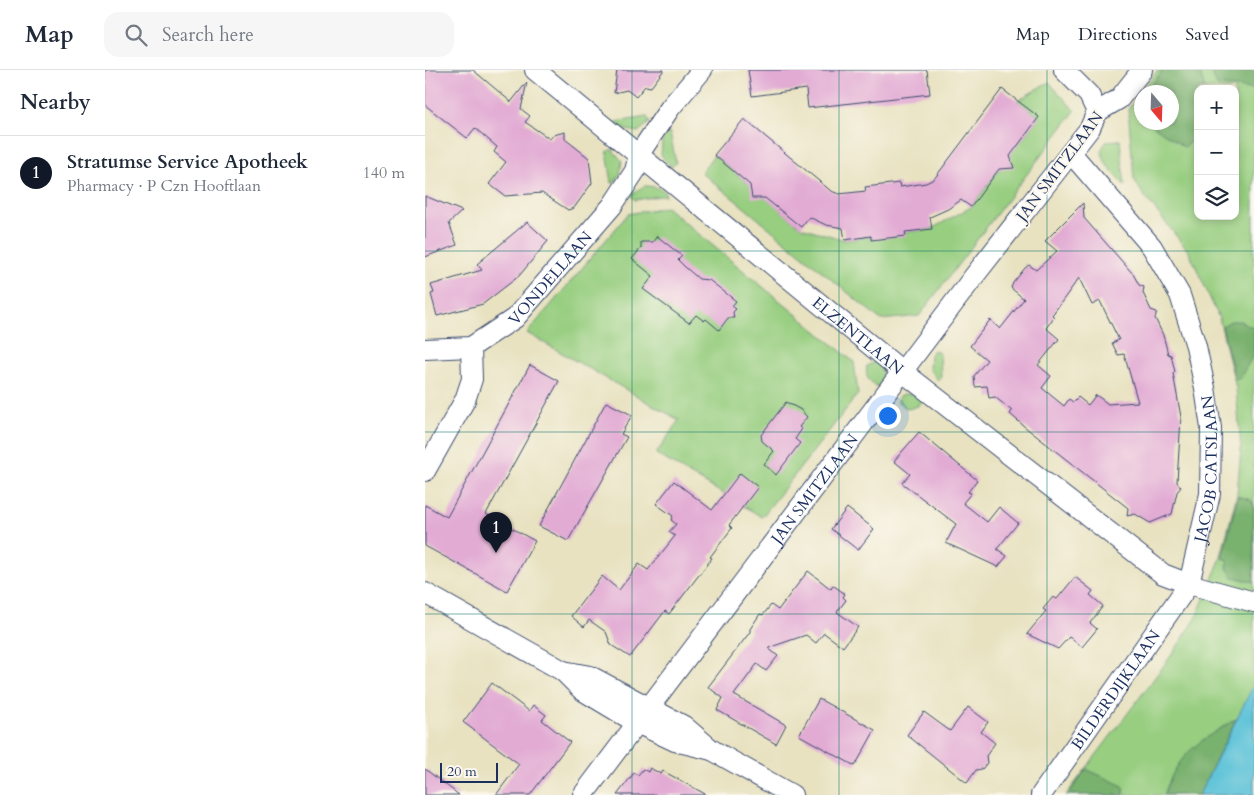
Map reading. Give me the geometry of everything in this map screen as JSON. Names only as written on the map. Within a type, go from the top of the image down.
[{"type":"street","name":"ELZENTLAAN","points":[[535,70],[903,372],[1163,574],[1189,584],[1254,602]]},
{"type":"street","name":"VONDELLAAN","points":[[471,347],[515,318],[612,206],[635,171],[639,154],[670,108],[702,70]]},
{"type":"street","points":[[1064,70],[1089,95],[1097,112]]},
{"type":"street","name":"JAN SMITZLAAN","points":[[583,795],[975,275],[1090,128],[1097,112],[1119,99],[1142,70]]},
{"type":"street","name":"JACOB CATSLAAN","points":[[1071,153],[1152,248],[1180,295],[1196,346],[1211,428],[1210,494],[1189,584]]},
{"type":"street","points":[[425,349],[471,347],[472,379],[465,400],[425,471]]},
{"type":"street","name":"BILDERDIJKLAAN","points":[[1041,795],[1189,584]]},
{"type":"street","points":[[425,593],[563,671],[590,676],[647,709],[684,726],[712,750],[793,795]]},
{"type":"green space","points":[[1158,70],[1254,70],[1254,795],[1066,795],[1168,660],[1195,620],[1220,560],[1237,494],[1241,449],[1236,388],[1219,318],[1189,252],[1142,193],[1134,179],[1128,109],[1134,101],[1134,130],[1179,130],[1179,85],[1146,85]]},
{"type":"green space","points":[[1163,70],[1199,70],[1204,85],[1194,85],[1194,138],[1184,147],[1159,130],[1179,130],[1179,85],[1151,85]]},
{"type":"green space","points":[[1210,70],[1254,70],[1254,89],[1239,87],[1239,85],[1217,85]]},
{"type":"green space","points":[[1049,82],[1075,111],[919,316],[881,320],[701,172],[714,155],[801,227],[845,240],[931,229],[971,207],[1039,117],[1017,101]]},
{"type":"green space","points":[[647,117],[650,122],[638,132],[625,130],[616,125],[616,122]]},
{"type":"green space","points":[[667,133],[670,133],[676,163],[671,167],[661,155],[662,142]]},
{"type":"green space","points":[[1120,140],[1125,186],[1106,164],[1101,150],[1107,141]]},
{"type":"green space","points":[[612,149],[622,161],[620,174],[614,183],[612,183],[607,152]]},
{"type":"green space","points":[[644,186],[663,190],[666,195],[635,200],[631,195]]},
{"type":"green space","points":[[666,207],[854,362],[858,394],[762,517],[656,454],[679,420],[527,333],[628,214]]},
{"type":"green space","points":[[1231,321],[1240,321],[1254,328],[1254,354],[1240,378],[1235,380],[1222,326]]},
{"type":"green space","points":[[934,350],[940,354],[941,377],[938,380],[929,369],[930,355]]},
{"type":"green space","points":[[877,360],[883,374],[880,386],[876,386],[871,382],[866,372],[867,366]]},
{"type":"green space","points":[[915,394],[926,398],[918,406],[908,409],[898,402],[899,396]]},
{"type":"green space","points":[[1238,496],[1251,500],[1254,507],[1254,582],[1233,577],[1227,568],[1228,560],[1222,558]]},
{"type":"green space","points":[[1236,719],[1199,795],[1164,795],[1176,768],[1183,758],[1201,741]]},
{"type":"green space","points":[[1086,769],[1123,786],[1124,795],[1068,795]]},
{"type":"water","points":[[1254,684],[1254,795],[1199,795]]},
{"type":"building","points":[[425,70],[473,70],[511,102],[527,82],[521,109],[530,116],[525,122],[550,139],[553,135],[565,132],[565,139],[589,158],[592,183],[574,208],[568,210],[542,193],[505,196],[489,184],[506,162],[494,152],[497,147],[475,128],[467,138],[425,105]]},
{"type":"building","points":[[617,70],[664,70],[651,87],[645,86],[636,97],[627,90],[614,93]]},
{"type":"building","points":[[748,70],[927,70],[930,94],[808,108],[806,89],[752,96]]},
{"type":"building","points":[[1002,89],[1039,117],[1010,156],[1014,168],[999,169],[971,207],[961,200],[948,209],[930,217],[932,229],[905,232],[906,236],[871,240],[871,236],[845,240],[843,228],[826,225],[809,217],[801,227],[765,198],[752,198],[750,185],[714,155],[744,119],[831,191],[839,194],[866,191],[865,187],[899,183],[900,187],[926,183],[934,179]]},
{"type":"building","points":[[425,196],[462,211],[449,223],[457,245],[425,257]]},
{"type":"building","points":[[1083,203],[1084,218],[1133,274],[1139,285],[1144,287],[1143,293],[1151,310],[1157,312],[1155,318],[1163,335],[1168,354],[1171,355],[1175,372],[1173,373],[1181,417],[1177,482],[1181,487],[1177,492],[1172,514],[1150,523],[1135,514],[1127,516],[1128,508],[1025,427],[1010,414],[1012,411],[995,397],[989,398],[987,386],[975,387],[974,376],[987,360],[970,346],[990,320],[1000,329],[1024,299],[1011,288],[1025,268],[1029,265],[1036,270],[1057,251],[1045,241]],"holes":[[[1079,278],[1092,305],[1100,301],[1119,340],[1112,343],[1118,355],[1124,354],[1138,402],[1108,404],[1096,395],[1088,405],[1078,397],[1073,402],[1069,399],[1064,406],[1042,388],[1051,376],[1038,365],[1059,339],[1046,328],[1054,317],[1052,315]]]},
{"type":"building","points":[[527,222],[548,241],[519,276],[483,304],[437,316],[431,294],[434,293],[431,285],[482,270],[477,264]]},
{"type":"building","points":[[657,236],[682,256],[678,260],[699,279],[709,280],[736,301],[732,306],[736,309],[733,312],[734,318],[728,318],[719,330],[706,319],[704,321],[696,315],[689,323],[643,289],[653,276],[632,259],[641,248],[641,242],[653,242]]},
{"type":"building","points":[[530,365],[559,381],[486,514],[535,541],[507,591],[425,546],[425,505],[447,517]]},
{"type":"building","points":[[606,402],[632,415],[621,434],[627,437],[568,541],[539,526]]},
{"type":"building","points":[[786,402],[801,410],[807,417],[799,427],[802,429],[795,439],[800,443],[776,475],[764,464],[774,451],[762,441],[761,435]]},
{"type":"building","points":[[919,432],[977,480],[968,492],[971,493],[963,503],[987,522],[999,507],[1018,523],[997,549],[1007,556],[998,567],[946,543],[956,524],[902,483],[910,474],[894,461]]},
{"type":"building","points":[[740,473],[758,487],[729,525],[732,528],[710,557],[712,558],[669,614],[665,611],[630,657],[611,645],[606,632],[589,620],[584,627],[571,616],[602,576],[619,590],[639,564],[648,570],[675,536],[669,532],[676,524],[671,520],[673,516],[656,504],[674,481],[712,510]]},
{"type":"building","points":[[847,508],[874,529],[858,550],[831,529]]},
{"type":"building","points":[[808,571],[831,589],[833,585],[845,594],[843,597],[846,600],[837,612],[858,627],[843,647],[824,633],[816,643],[806,635],[768,648],[778,656],[766,671],[757,664],[734,695],[786,725],[776,744],[717,710],[723,698],[708,687],[750,632],[760,614],[763,615],[771,605],[778,610]]},
{"type":"building","points":[[1075,577],[1093,591],[1090,595],[1103,606],[1090,623],[1097,629],[1082,647],[1069,637],[1058,649],[1027,634],[1046,611],[1043,609],[1053,597],[1057,599]]},
{"type":"building","points":[[492,683],[529,711],[533,705],[546,715],[542,720],[570,742],[530,795],[496,795],[519,764],[463,722]]},
{"type":"building","points":[[819,699],[875,730],[855,766],[799,735]]},
{"type":"building","points":[[968,707],[988,722],[981,732],[995,743],[986,756],[987,763],[982,769],[976,770],[967,783],[907,735],[924,712],[950,731]]},
{"type":"building","points":[[650,768],[661,774],[663,771],[707,795],[617,795],[634,773],[638,775],[643,769],[648,772]]},
{"type":"building","points":[[425,769],[459,795],[425,795]]},
{"type":"place","name":"Stratumse Service Apotheek","points":[[496,553]]}]
